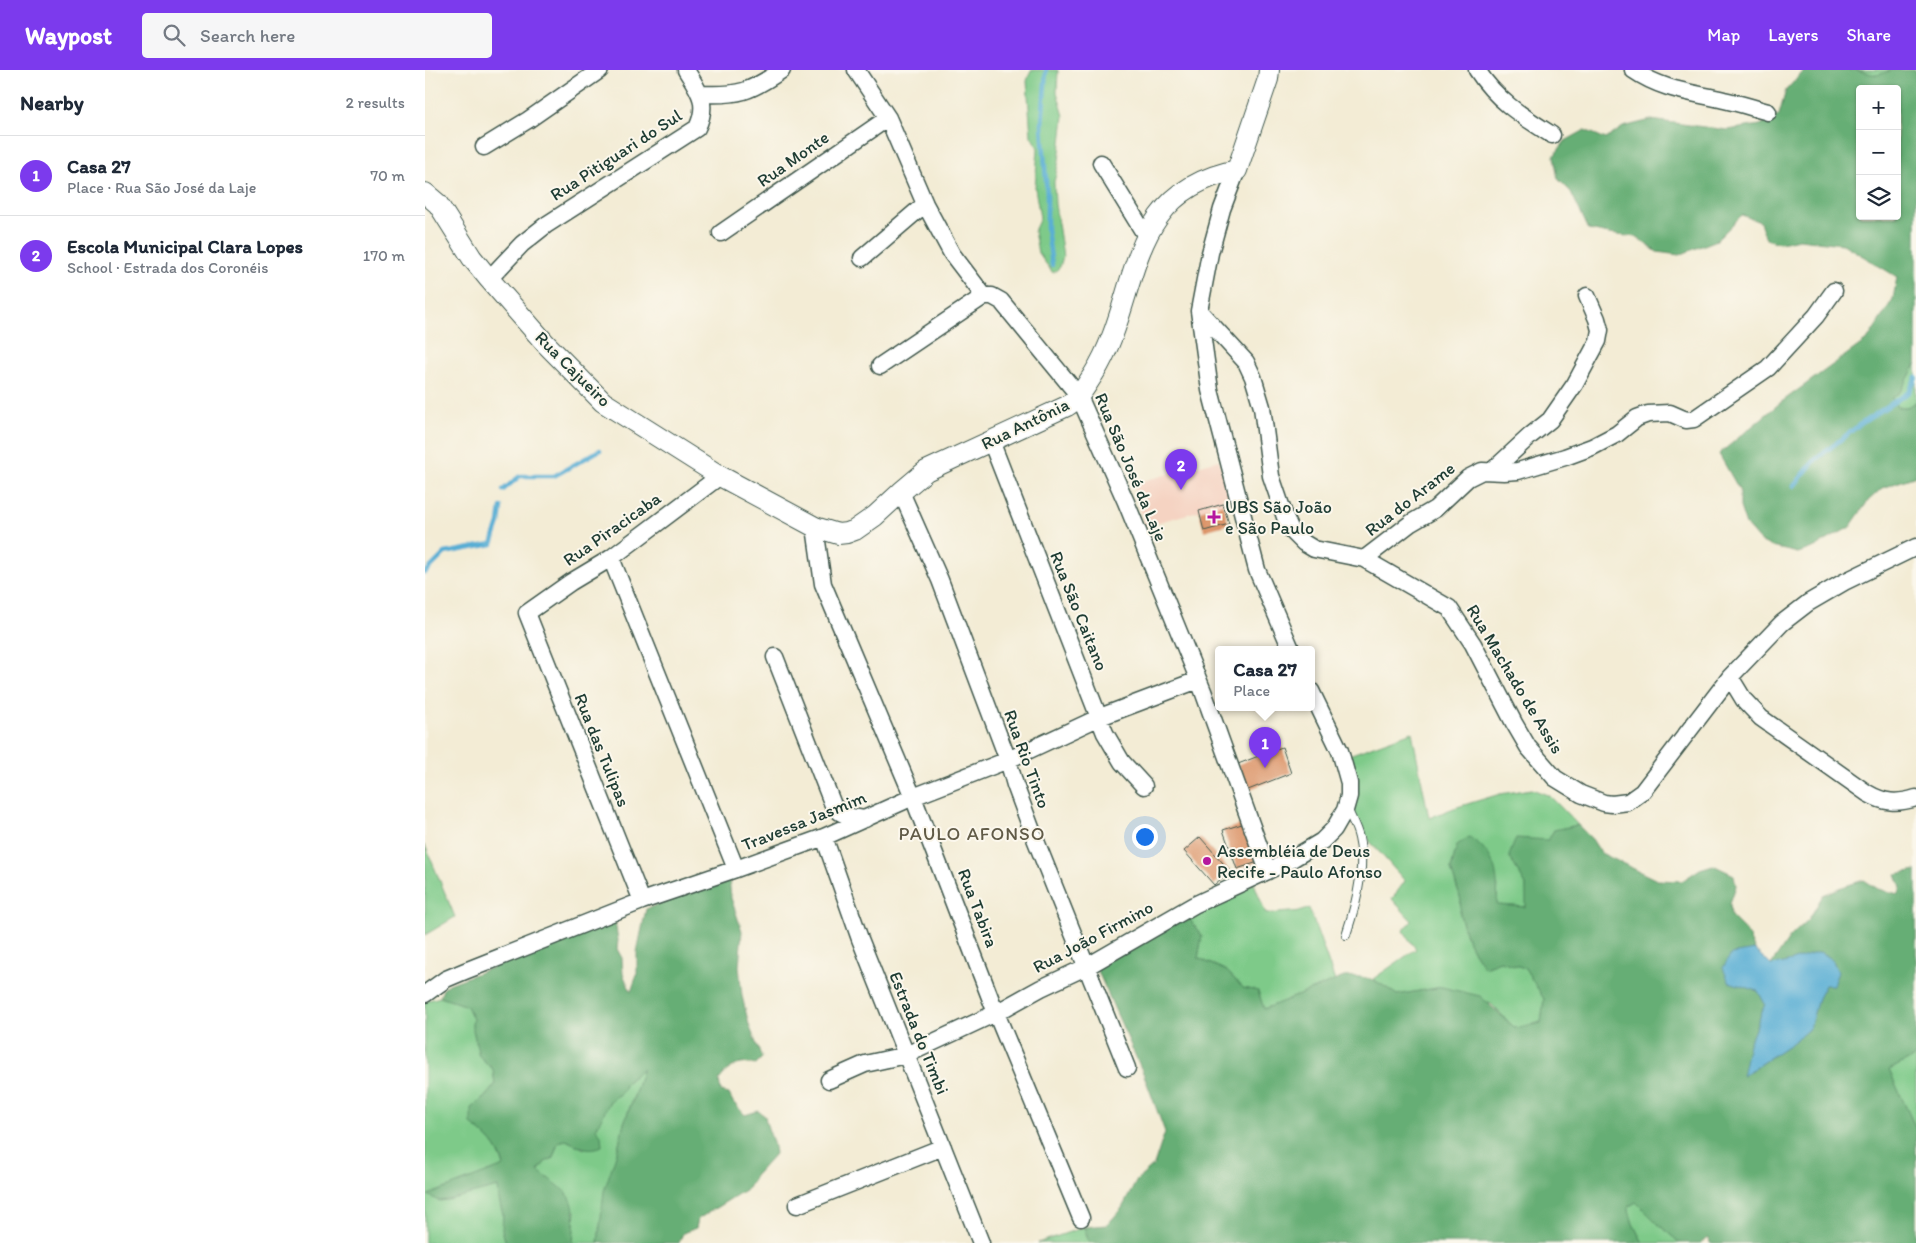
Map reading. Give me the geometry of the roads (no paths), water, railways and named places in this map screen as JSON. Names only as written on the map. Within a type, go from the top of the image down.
[{"type":"street","points":[[484,147],[528,120],[600,70]]},
{"type":"street","points":[[686,70],[700,94],[726,96],[759,86],[782,70]]},
{"type":"street","points":[[1269,70],[1237,170],[1219,218],[1199,311],[1210,390],[1257,570],[1290,646]]},
{"type":"street","points":[[1477,70],[1502,102],[1552,135]]},
{"type":"street","points":[[1633,70],[1651,82],[1669,88],[1768,112]]},
{"type":"street","points":[[859,71],[888,118],[925,204],[952,254],[983,296],[880,366]]},
{"type":"street","name":"Rua Pitiguari do Sul","points":[[489,279],[522,244],[546,225],[697,128],[703,111],[700,94]]},
{"type":"street","name":"Rua Monte","points":[[721,233],[888,118]]},
{"type":"street","points":[[1101,163],[1146,236]]},
{"type":"street","name":"Rua Antônia","points":[[720,476],[815,527],[838,534],[847,533],[863,526],[927,471],[1067,406],[1079,396],[1111,340],[1135,263],[1146,236],[1164,211],[1183,191],[1218,174],[1237,170]]},
{"type":"street","name":"Rua Cajueiro","points":[[425,193],[438,204],[489,279],[546,344],[603,402],[720,476]]},
{"type":"street","points":[[862,258],[925,204]]},
{"type":"street","name":"Rua do Arame","points":[[1364,559],[1411,523],[1435,509],[1467,478],[1482,470],[1518,471],[1592,447],[1617,434],[1637,418],[1648,414],[1670,414],[1686,420],[1694,418],[1768,368],[1800,334],[1834,291]]},
{"type":"street","name":"Rua São José da Laje","points":[[983,296],[992,296],[1001,301],[1079,396],[1126,502],[1211,712],[1268,871]]},
{"type":"street","points":[[1492,471],[1550,420],[1575,384],[1598,341],[1599,330],[1587,296]]},
{"type":"street","name":"Rua Machado de Assis","points":[[1199,311],[1246,362],[1253,377],[1262,406],[1271,476],[1291,530],[1304,543],[1314,549],[1364,559],[1449,608],[1473,644],[1514,723],[1543,766],[1555,778],[1567,786],[1604,803],[1620,804],[1636,797],[1642,792],[1730,677],[1782,623],[1808,603],[1844,582],[1916,547]]},
{"type":"street","name":"Rua São Caitano","points":[[991,441],[1105,733],[1122,762],[1144,786]]},
{"type":"street","name":"Rua Piracicaba","points":[[527,613],[571,582],[611,558],[720,476]]},
{"type":"street","name":"Rua Rio Tinto","points":[[901,492],[940,580],[1008,760],[1034,836],[1088,966],[1127,1068]]},
{"type":"street","name":"Rua Tabira","points":[[815,527],[823,584],[913,798],[996,1013],[1081,1218]]},
{"type":"street","points":[[611,558],[736,869]]},
{"type":"street","name":"Rua das Tulipas","points":[[527,613],[642,901]]},
{"type":"street","points":[[775,658],[833,805],[838,812],[845,816],[865,819]]},
{"type":"street","points":[[1730,677],[1744,700],[1761,718],[1867,794],[1885,802],[1893,803],[1916,798]]},
{"type":"street","name":"Travessa Jasmim","points":[[425,994],[446,979],[642,901],[824,837],[913,798],[1008,760],[1100,718],[1198,680]]},
{"type":"street","points":[[1315,699],[1344,761],[1349,783],[1348,801]]},
{"type":"street","name":"Rua João Firmino","points":[[829,1080],[865,1064],[906,1056],[996,1013],[1041,988],[1088,966],[1194,905],[1304,853],[1322,841],[1334,829],[1348,801]]},
{"type":"street","name":"Estrada do Timbi","points":[[824,837],[859,938],[981,1243]]},
{"type":"street","points":[[797,1205],[943,1147]]},
{"type":"lane","points":[[1346,935],[1359,880],[1361,852],[1359,837],[1348,801]]},
{"type":"water","points":[[1755,950],[1771,965],[1820,952],[1833,961],[1838,972],[1833,985],[1825,985],[1818,998],[1810,1028],[1792,1043],[1742,1076],[1749,1044],[1765,1004],[1758,991],[1729,982],[1723,968],[1731,954]]},
{"type":"waterway","points":[[1046,70],[1042,125],[1047,195],[1047,229],[1052,265]]},
{"type":"waterway","points":[[1794,486],[1815,460],[1859,425],[1909,392],[1916,377]]},
{"type":"waterway","points":[[503,490],[520,476],[554,476],[600,450]]},
{"type":"waterway","points":[[425,573],[445,553],[492,544],[499,523],[501,507]]},
{"type":"place","name":"Escola Municipal Clara Lopes","points":[[1181,490]]},
{"type":"place","name":"UBS São João e São Paulo","points":[[1214,517]]},
{"type":"place","name":"Casa 27","points":[[1265,768]]},
{"type":"place","name":"Assembléia de Deus Recife - Paulo Afonso","points":[[1207,861]]},
{"type":"district","name":"PAULO AFONSO","points":[[972,833]]}]
